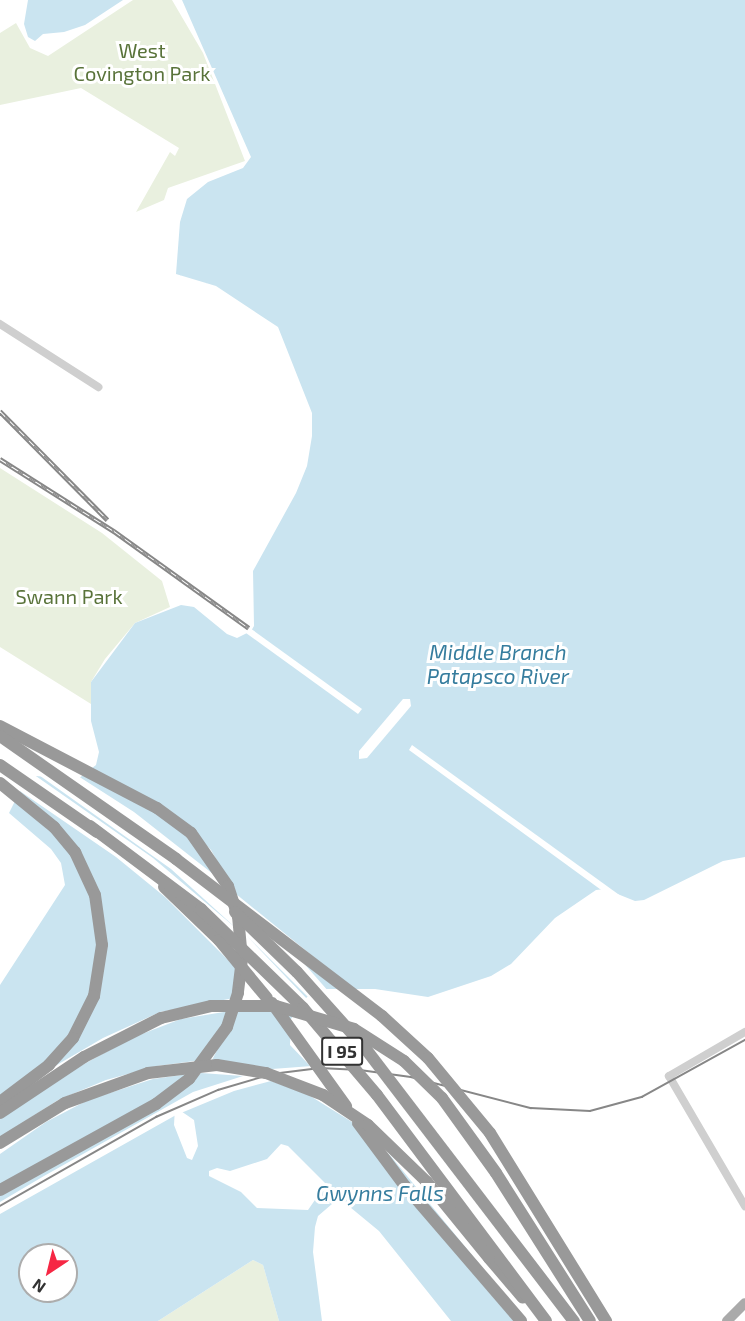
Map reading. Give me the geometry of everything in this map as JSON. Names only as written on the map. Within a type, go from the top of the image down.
[{"type":"highway","points":[[0,726],[157,808],[191,833],[228,886],[238,916],[242,959],[238,993],[227,1028],[189,1079],[156,1104],[0,1190]]},
{"type":"highway","name":"I 95","points":[[0,736],[176,859],[281,956],[365,1048],[574,1321]]},
{"type":"highway","name":"I 95","points":[[0,765],[90,825],[192,902],[303,1008],[377,1095],[546,1321]]},
{"type":"highway","points":[[0,783],[54,826],[82,864],[98,906],[102,945],[94,996],[76,1032],[49,1065],[0,1102]]},
{"type":"highway","points":[[90,825],[186,907],[234,957],[298,1035],[386,1162],[520,1321]]},
{"type":"highway","points":[[176,859],[382,1016],[428,1058],[490,1133],[606,1321]]},
{"type":"highway","points":[[0,1113],[91,1053],[175,1014],[211,1006],[259,1005],[292,1009],[337,1022],[393,1052],[437,1092],[487,1160],[590,1321]]},
{"type":"highway","points":[[0,1143],[65,1103],[148,1073],[217,1065],[281,1077],[339,1104],[382,1137],[432,1189],[503,1277],[546,1321]]},
{"type":"main road","points":[[727,1321],[745,1303]]},
{"type":"street","points":[[0,324],[98,387]]},
{"type":"street","points":[[745,1032],[669,1076],[745,1206]]},
{"type":"green space","name":"West Covington Park","points":[[133,0],[172,0],[203,53],[245,161],[168,188],[164,200],[136,212],[170,152],[175,156],[179,148],[81,88],[0,105],[0,33],[16,23],[30,48],[48,56]]},
{"type":"green space","name":"Swann Park","points":[[0,468],[102,533],[162,581],[170,607],[135,623],[105,659],[91,682],[91,704],[0,647]]},
{"type":"green space","points":[[253,1260],[263,1265],[279,1321],[158,1321]]},
{"type":"water","points":[[28,0],[123,0],[85,25],[64,32],[43,34],[35,41],[28,37],[24,24]]},
{"type":"water","name":"Middle Branch Patapsco River","points":[[182,0],[745,0],[745,857],[723,861],[644,900],[635,901],[605,889],[596,890],[555,918],[511,964],[491,976],[428,997],[375,989],[323,989],[307,997],[291,1019],[290,1045],[357,1115],[526,1321],[451,1321],[379,1231],[339,1198],[318,1216],[315,1227],[313,1252],[322,1321],[279,1321],[263,1265],[253,1260],[158,1321],[0,1321],[0,985],[65,885],[61,863],[51,849],[9,813],[21,789],[35,776],[78,779],[96,765],[99,752],[91,721],[91,682],[135,623],[181,605],[194,607],[227,634],[237,638],[251,631],[254,626],[253,571],[296,493],[307,466],[312,436],[312,413],[278,327],[216,286],[176,274],[180,222],[187,199],[208,182],[243,168],[251,157]],"holes":[[[175,1107],[194,1120],[198,1146],[192,1160],[187,1158],[174,1125]],[[281,1144],[288,1146],[326,1184],[308,1210],[257,1208],[241,1192],[209,1176],[209,1171],[217,1168],[230,1171],[267,1159]]]},
{"type":"pier","points":[[250,628],[362,709],[358,714],[246,633]]},
{"type":"pier","points":[[403,699],[410,699],[411,706],[367,758],[359,759],[359,751]]},
{"type":"pier","points":[[412,745],[629,902],[604,892],[409,750]]},
{"type":"pier","points":[[86,769],[180,818],[211,850],[236,894],[357,992],[344,992],[301,960],[329,992],[310,999],[246,935],[308,1000],[295,1018],[285,1013],[293,1025],[292,1036],[273,1011],[238,1010],[212,1060],[272,1069],[312,1066],[359,1113],[391,1156],[374,1141],[388,1160],[524,1321],[515,1321],[401,1189],[352,1122],[307,1094],[271,1081],[234,1091],[181,1113],[177,1110],[176,1115],[0,1214],[0,1202],[44,1176],[193,1092],[243,1076],[201,1073],[167,1101],[0,1195],[0,1187],[154,1101],[189,1074],[153,1079],[88,1100],[46,1122],[0,1154],[0,1137],[58,1100],[106,1080],[157,1066],[202,1060],[230,1011],[181,1019],[134,1037],[71,1071],[0,1119],[0,1096],[47,1061],[75,1026],[90,993],[98,946],[95,908],[77,863],[49,828],[13,799],[16,791],[55,824],[78,850],[96,888],[105,924],[105,959],[94,1004],[77,1037],[50,1069],[103,1038],[160,1012],[234,998],[239,971],[165,897],[116,857],[17,789],[33,774],[153,858],[237,929],[171,869],[36,773],[78,776],[134,812],[222,881],[204,852],[180,828],[152,809],[80,774]]},
{"type":"tram line","points":[[0,1206],[156,1117],[218,1090],[272,1074],[320,1068],[360,1070],[411,1077],[531,1108],[590,1111],[642,1097],[745,1040]]},
{"type":"railway","points":[[0,411],[108,520]]},
{"type":"railway","points":[[0,459],[114,531],[249,628]]},
{"type":"water label","name":"Gwynns Falls","points":[[380,1193]]}]
